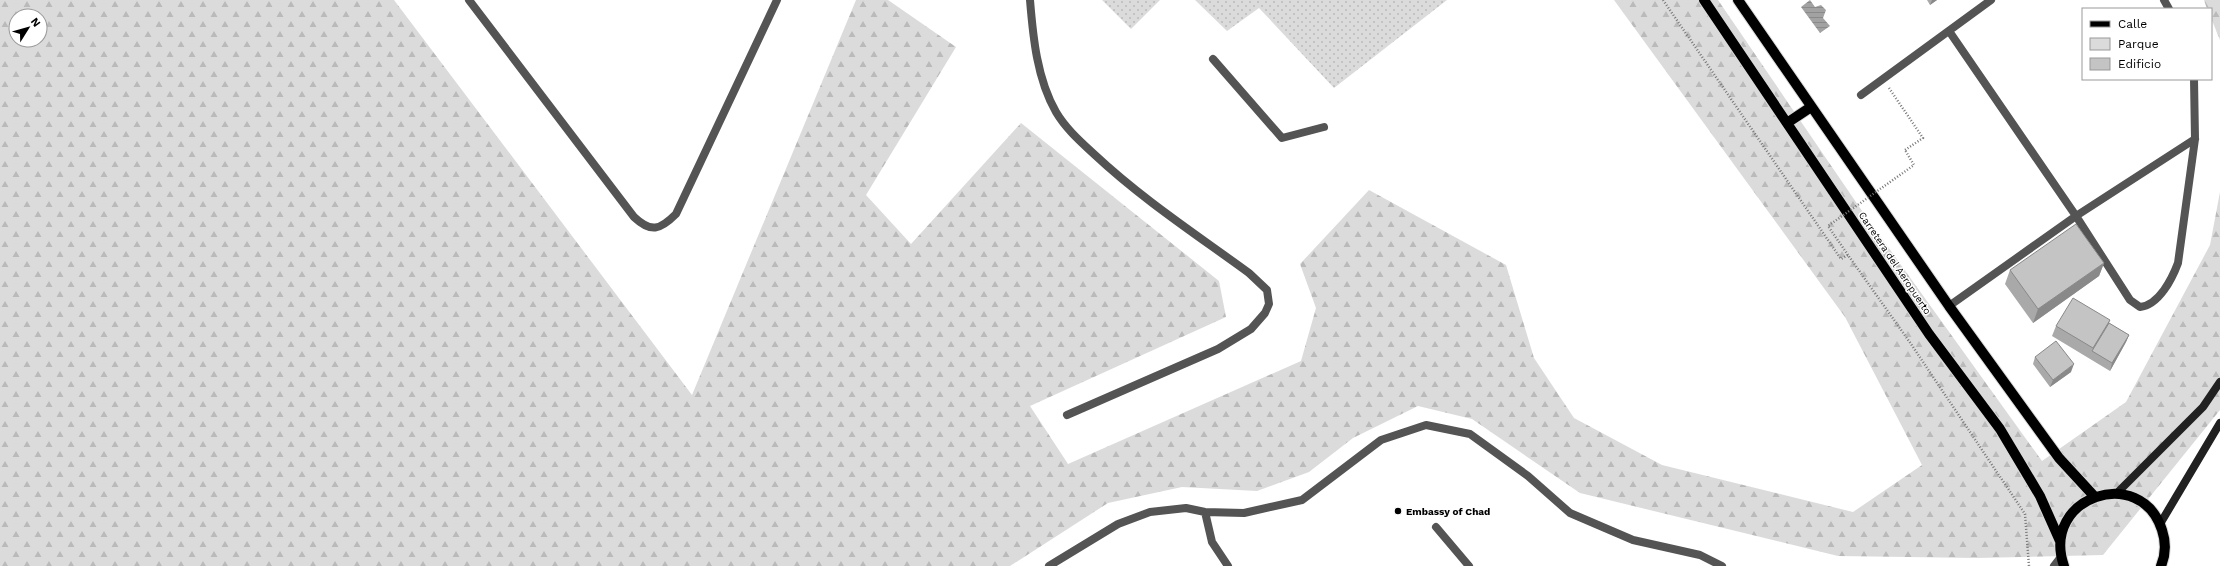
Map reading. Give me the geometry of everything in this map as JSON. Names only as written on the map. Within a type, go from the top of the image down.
[{"type":"main road","name":"Carretera del Aeropuerto","points":[[1704,0],[1929,334],[2000,429],[2040,496],[2060,542]]},
{"type":"main road","name":"Carretera del Aeropuerto","points":[[1738,0],[1949,306],[2059,458],[2094,496]]},
{"type":"main road","points":[[1787,123],[1811,107]]},
{"type":"main road","points":[[2117,493],[2203,407],[2220,382]]},
{"type":"main road","points":[[2160,524],[2220,423]]},
{"type":"main road","points":[[2062,562],[2060,542],[2065,522],[2070,514],[2085,501],[2094,496],[2117,493],[2143,503],[2153,513],[2160,524],[2165,549],[2161,566]]},
{"type":"street","points":[[469,0],[634,218],[646,228],[655,228],[667,224],[676,214],[777,0]]},
{"type":"street","points":[[1030,0],[1032,26],[1044,84],[1056,112],[1072,133],[1118,176],[1249,273],[1267,290],[1269,304],[1266,313],[1251,329],[1218,348],[1067,415]]},
{"type":"street","points":[[1861,95],[1991,0]]},
{"type":"street","points":[[1949,31],[2076,216],[2130,300],[2136,305],[2144,306],[2159,296],[2174,276],[2178,263],[2195,139],[2194,80]]},
{"type":"street","points":[[1213,59],[1282,138],[1324,127]]},
{"type":"street","points":[[1949,306],[2076,216],[2195,139]]},
{"type":"street","points":[[1049,566],[1093,537],[1133,516],[1166,509],[1186,508],[1205,512],[1244,513],[1302,500],[1381,440],[1426,425],[1470,434],[1528,476],[1570,513],[1634,540],[1700,555],[1722,566]]},
{"type":"street","points":[[1205,512],[1212,542],[1228,566]]},
{"type":"street","points":[[1436,527],[1469,566]]},
{"type":"street","points":[[2054,566],[2062,562]]},
{"type":"path","points":[[1664,0],[1842,259],[1848,255]]},
{"type":"path","points":[[1883,79],[1923,138],[1905,150],[1914,165],[1828,226],[1911,344],[2024,514],[2029,566]]},
{"type":"green space","points":[[0,0],[394,0],[692,395],[856,0],[888,0],[956,47],[866,195],[911,244],[1021,123],[1219,281],[1226,317],[1030,406],[1068,464],[1301,361],[1316,308],[1300,264],[1369,190],[1506,265],[1534,358],[1574,418],[1662,465],[1853,512],[1922,465],[1845,317],[1614,0],[1718,0],[1860,208],[2042,461],[2126,402],[2210,245],[2220,192],[2220,410],[2103,555],[1976,558],[1838,556],[1580,493],[1472,419],[1418,406],[1353,438],[1309,472],[1257,491],[1182,487],[1108,503],[1010,566],[0,566]]},
{"type":"green space","points":[[1102,0],[1160,0],[1131,29]]},
{"type":"green space","points":[[1195,0],[1447,0],[1334,88],[1259,8],[1227,31]]},
{"type":"green space","points":[[2204,0],[2220,0],[2220,40],[2212,20],[2212,8],[2207,8]]},
{"type":"shaded area","points":[[1810,0],[1815,7],[1821,5],[1826,10],[1823,18],[1830,26],[1820,33],[1801,7]]},
{"type":"building","points":[[2076,224],[2104,263],[2038,309],[2010,270]]},
{"type":"building","points":[[2073,298],[2110,320],[2093,348],[2056,326]]},
{"type":"building","points":[[2109,323],[2129,335],[2112,363],[2092,351]]},
{"type":"building","points":[[2056,341],[2074,364],[2053,380],[2035,357]]},
{"type":"place","name":"Embassy of Chad","points":[[1398,511]]}]
